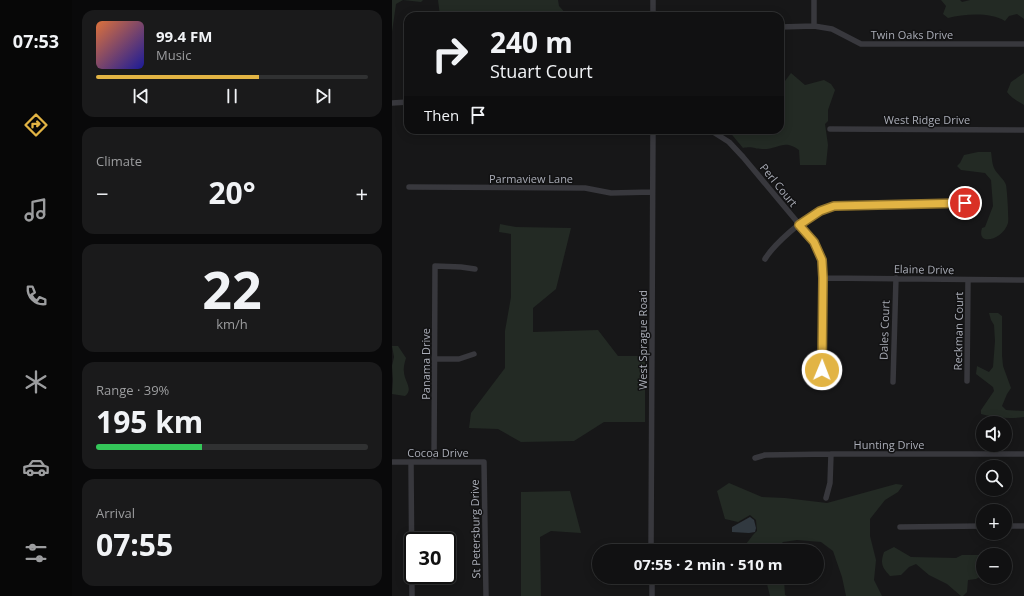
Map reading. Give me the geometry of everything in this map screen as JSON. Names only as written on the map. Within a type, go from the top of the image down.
[{"type":"street","points":[[653,0],[653,12]]},
{"type":"street","points":[[814,0],[814,26]]},
{"type":"street","name":"Twin Oaks Drive","points":[[784,27],[814,26],[832,29],[861,44],[1024,44]]},
{"type":"street","points":[[392,103],[404,102]]},
{"type":"street","name":"West Ridge Drive","points":[[830,129],[1024,130]]},
{"type":"street","name":"West Sprague Road","points":[[651,544],[653,134]]},
{"type":"street","name":"Perl Court","points":[[716,134],[729,142],[743,157],[814,242],[822,260],[823,381]]},
{"type":"street","name":"Parmaview Lane","points":[[409,188],[585,188],[611,193],[652,192]]},
{"type":"street","points":[[764,259],[799,225],[820,211],[834,206],[965,203]]},
{"type":"street","name":"Panama Drive","points":[[434,462],[435,266],[475,269]]},
{"type":"street","name":"Elaine Drive","points":[[823,278],[1024,280]]},
{"type":"street","name":"Dales Court","points":[[893,382],[896,278]]},
{"type":"street","name":"Reckman Court","points":[[967,382],[968,280]]},
{"type":"street","points":[[434,359],[459,359],[474,354]]},
{"type":"street","points":[[826,498],[830,483],[831,454]]},
{"type":"street","name":"Hunting Drive","points":[[755,458],[766,455],[831,454],[1024,454]]},
{"type":"street","name":"Cocoa Drive","points":[[392,462],[484,462]]},
{"type":"street","points":[[411,462],[412,596]]},
{"type":"street","name":"St Petersburg Drive","points":[[484,462],[486,596]]},
{"type":"street","points":[[900,527],[976,526]]},
{"type":"street","points":[[1012,526],[1024,526]]},
{"type":"street","points":[[652,584],[652,596]]},
{"type":"shaded area","points":[[392,0],[403,0],[396,4],[392,32]]},
{"type":"shaded area","points":[[403,0],[423,0],[421,2]]},
{"type":"shaded area","points":[[438,0],[558,0],[559,6],[564,12],[440,12]]},
{"type":"shaded area","points":[[941,0],[960,0],[962,2],[970,0],[1024,0],[1024,19],[1017,14],[1009,16],[1005,21],[985,15],[948,18],[943,14],[946,6]]},
{"type":"shaded area","points":[[791,73],[805,85],[824,80],[831,84],[835,90],[828,110],[828,121],[825,124],[828,145],[826,165],[800,165],[799,150],[789,145],[780,145],[767,149],[749,147],[743,148],[731,134],[784,134],[785,81]]},
{"type":"shaded area","points":[[1024,73],[1024,105],[1007,92],[1011,82]]},
{"type":"shaded area","points":[[978,152],[991,152],[994,168],[1006,185],[1008,223],[1001,234],[991,239],[983,238],[981,234],[982,228],[985,227],[993,206],[991,180],[985,173],[961,170],[957,166],[964,155]]},
{"type":"shaded area","points":[[500,224],[516,227],[571,228],[556,289],[533,308],[533,332],[598,330],[618,356],[645,356],[645,422],[604,422],[574,441],[521,442],[498,429],[469,428],[471,413],[505,368],[505,331],[511,297],[511,234],[499,232]]},
{"type":"shaded area","points":[[989,313],[998,313],[1002,316],[1003,366],[1011,388],[1002,406],[1006,410],[1024,411],[1024,417],[1012,418],[1012,416],[992,416],[981,414],[981,410],[994,391],[993,387],[976,374],[977,366],[989,372],[993,367],[995,341],[994,325]]},
{"type":"shaded area","points":[[392,346],[398,346],[406,358],[404,375],[409,391],[405,396],[392,394],[392,366],[394,357]]},
{"type":"shaded area","points":[[729,483],[762,497],[827,503],[896,484],[903,485],[898,492],[885,500],[870,519],[870,536],[876,560],[874,580],[882,596],[846,596],[842,577],[833,551],[821,542],[797,540],[783,542],[781,544],[746,544],[757,531],[756,520],[750,515],[738,522],[725,519],[717,491]]},
{"type":"shaded area","points":[[570,491],[581,533],[551,531],[540,537],[541,596],[521,596],[521,492]]},
{"type":"shaded area","points":[[750,517],[754,520],[756,528],[755,532],[732,532],[732,527]]},
{"type":"shaded area","points":[[894,547],[911,557],[956,558],[962,555],[976,555],[976,579],[968,580],[967,592],[961,596],[947,584],[929,575],[916,564],[909,567],[901,575],[890,576],[884,568],[882,562],[884,552]]},
{"type":"shaded area","points":[[767,584],[784,584],[785,595],[787,596],[770,596]]},
{"type":"route","points":[[822,370],[822,260],[814,242],[799,225],[820,211],[834,206],[965,203]]}]
